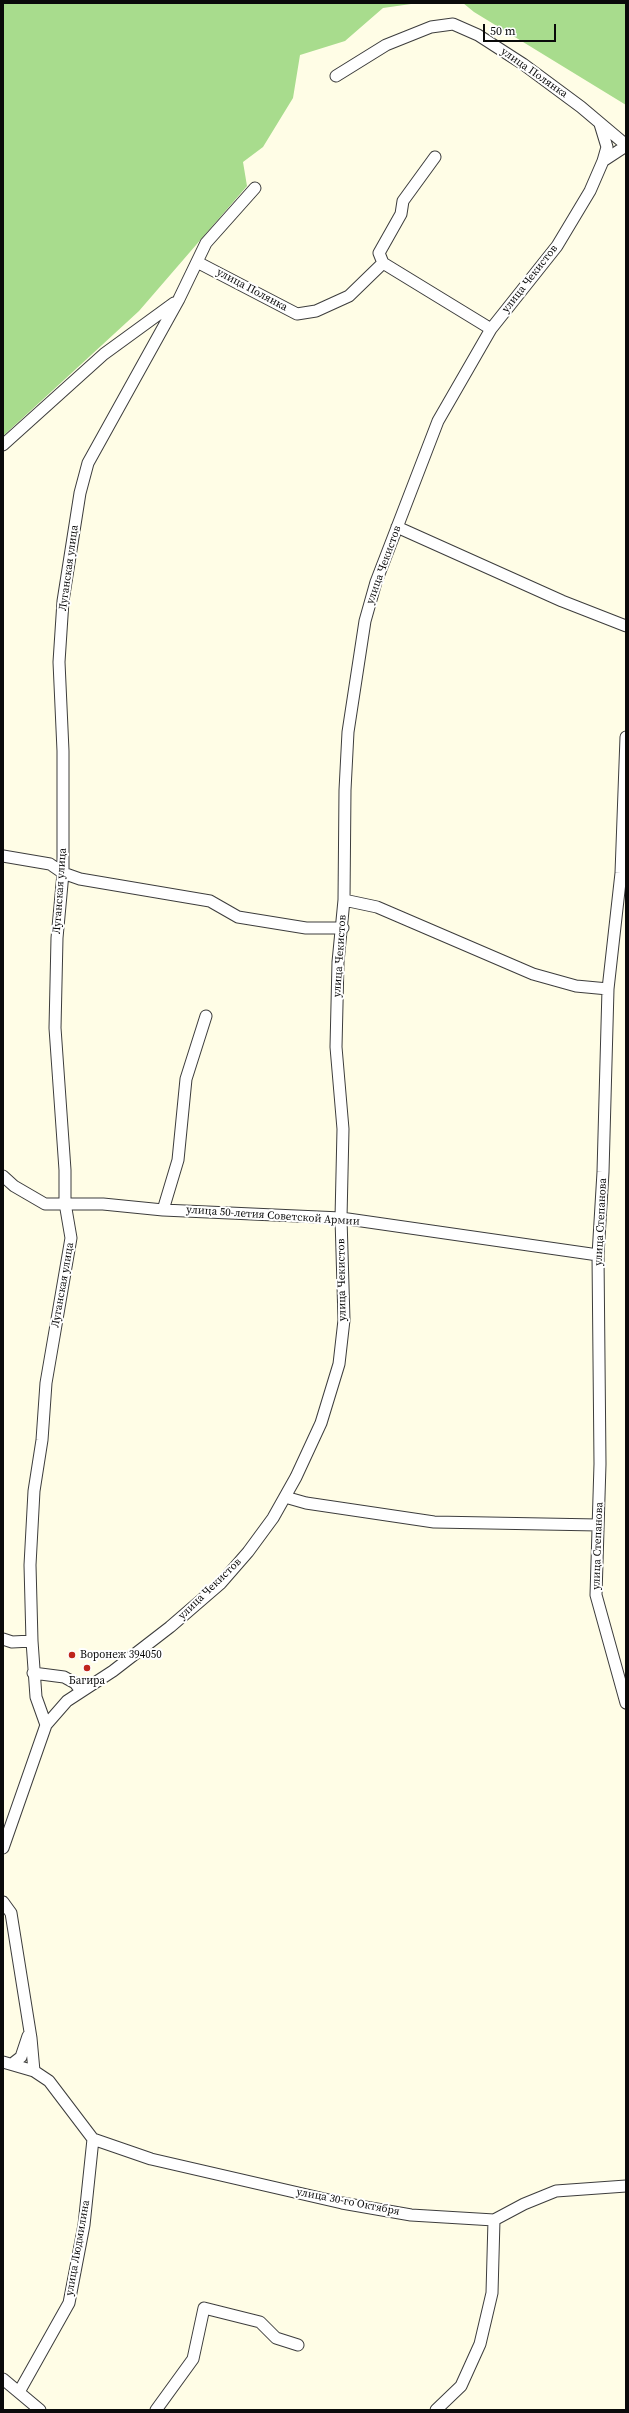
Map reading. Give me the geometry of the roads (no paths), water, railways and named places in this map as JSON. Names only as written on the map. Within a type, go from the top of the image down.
[{"type":"street","name":"улица Полянка","points":[[336,76],[386,45],[431,27],[453,24],[478,35],[523,64],[599,122],[626,146]]},
{"type":"street","points":[[599,122],[607,146],[604,161]]},
{"type":"street","points":[[604,161],[626,146]]},
{"type":"street","points":[[435,157],[403,201],[401,214],[379,253],[383,264],[491,329]]},
{"type":"street","name":"улица Чекистов","points":[[46,1725],[67,1701],[113,1671],[164,1632],[221,1583],[248,1552],[273,1518],[285,1497],[321,1423],[339,1364],[344,1320],[341,1218],[342,1129],[336,1047],[338,962],[343,928],[348,732],[365,621],[376,582],[438,421],[491,329],[557,246],[590,191],[604,161]]},
{"type":"street","name":"Луганская улица","points":[[46,1725],[36,1697],[33,1673],[30,1564],[34,1491],[42,1440],[46,1383],[71,1238],[64,1203],[64,1170],[55,1028],[57,938],[63,873],[63,751],[60,662],[63,601],[80,493],[88,463],[179,299],[206,243],[255,188]]},
{"type":"street","name":"улица Полянка","points":[[197,262],[227,276],[271,302],[297,314],[306,314],[350,296],[383,264]]},
{"type":"street","points":[[3,445],[92,364],[179,299]]},
{"type":"street","points":[[397,527],[562,601],[626,626]]},
{"type":"street","name":"улица Степанова","points":[[626,737],[621,873],[608,989],[603,1172],[598,1255],[600,1464],[596,1596],[626,1704]]},
{"type":"street","points":[[3,856],[50,864],[63,873],[80,879],[210,901],[238,917],[306,928],[343,928]]},
{"type":"street","points":[[344,900],[377,907],[533,974],[576,986],[608,989]]},
{"type":"street","points":[[163,1210],[178,1160],[186,1079],[206,1016]]},
{"type":"street","name":"улица 50-летия Советской Армии","points":[[3,1176],[14,1186],[45,1204],[64,1203],[163,1210],[341,1218],[598,1255]]},
{"type":"street","points":[[285,1497],[306,1503],[434,1522],[598,1525]]},
{"type":"street","points":[[3,1639],[12,1642],[32,1641]]},
{"type":"street","points":[[33,1673],[64,1677],[75,1683],[81,1691]]},
{"type":"street","points":[[3,1848],[46,1725]]},
{"type":"street","points":[[3,1902],[11,1913],[30,2030],[34,2070]]},
{"type":"street","points":[[8,2063],[21,2057],[30,2030]]},
{"type":"street","points":[[8,2063],[34,2070],[49,2081],[93,2139]]},
{"type":"street","name":"улица 30-го Октября","points":[[93,2139],[151,2159],[342,2203],[411,2215],[494,2220]]},
{"type":"street","name":"улица Людмилина","points":[[19,2392],[69,2303],[84,2225],[93,2139]]},
{"type":"street","points":[[436,2410],[461,2386],[480,2344],[492,2293],[494,2220],[524,2204],[556,2192],[626,2186]]},
{"type":"street","points":[[156,2410],[193,2359],[204,2308],[260,2322],[276,2338],[298,2345]]},
{"type":"street","points":[[3,2378],[35,2409]]},
{"type":"place","name":"Воронеж 394050","points":[[72,1655]]},
{"type":"place","name":"Багира","points":[[87,1668]]}]
